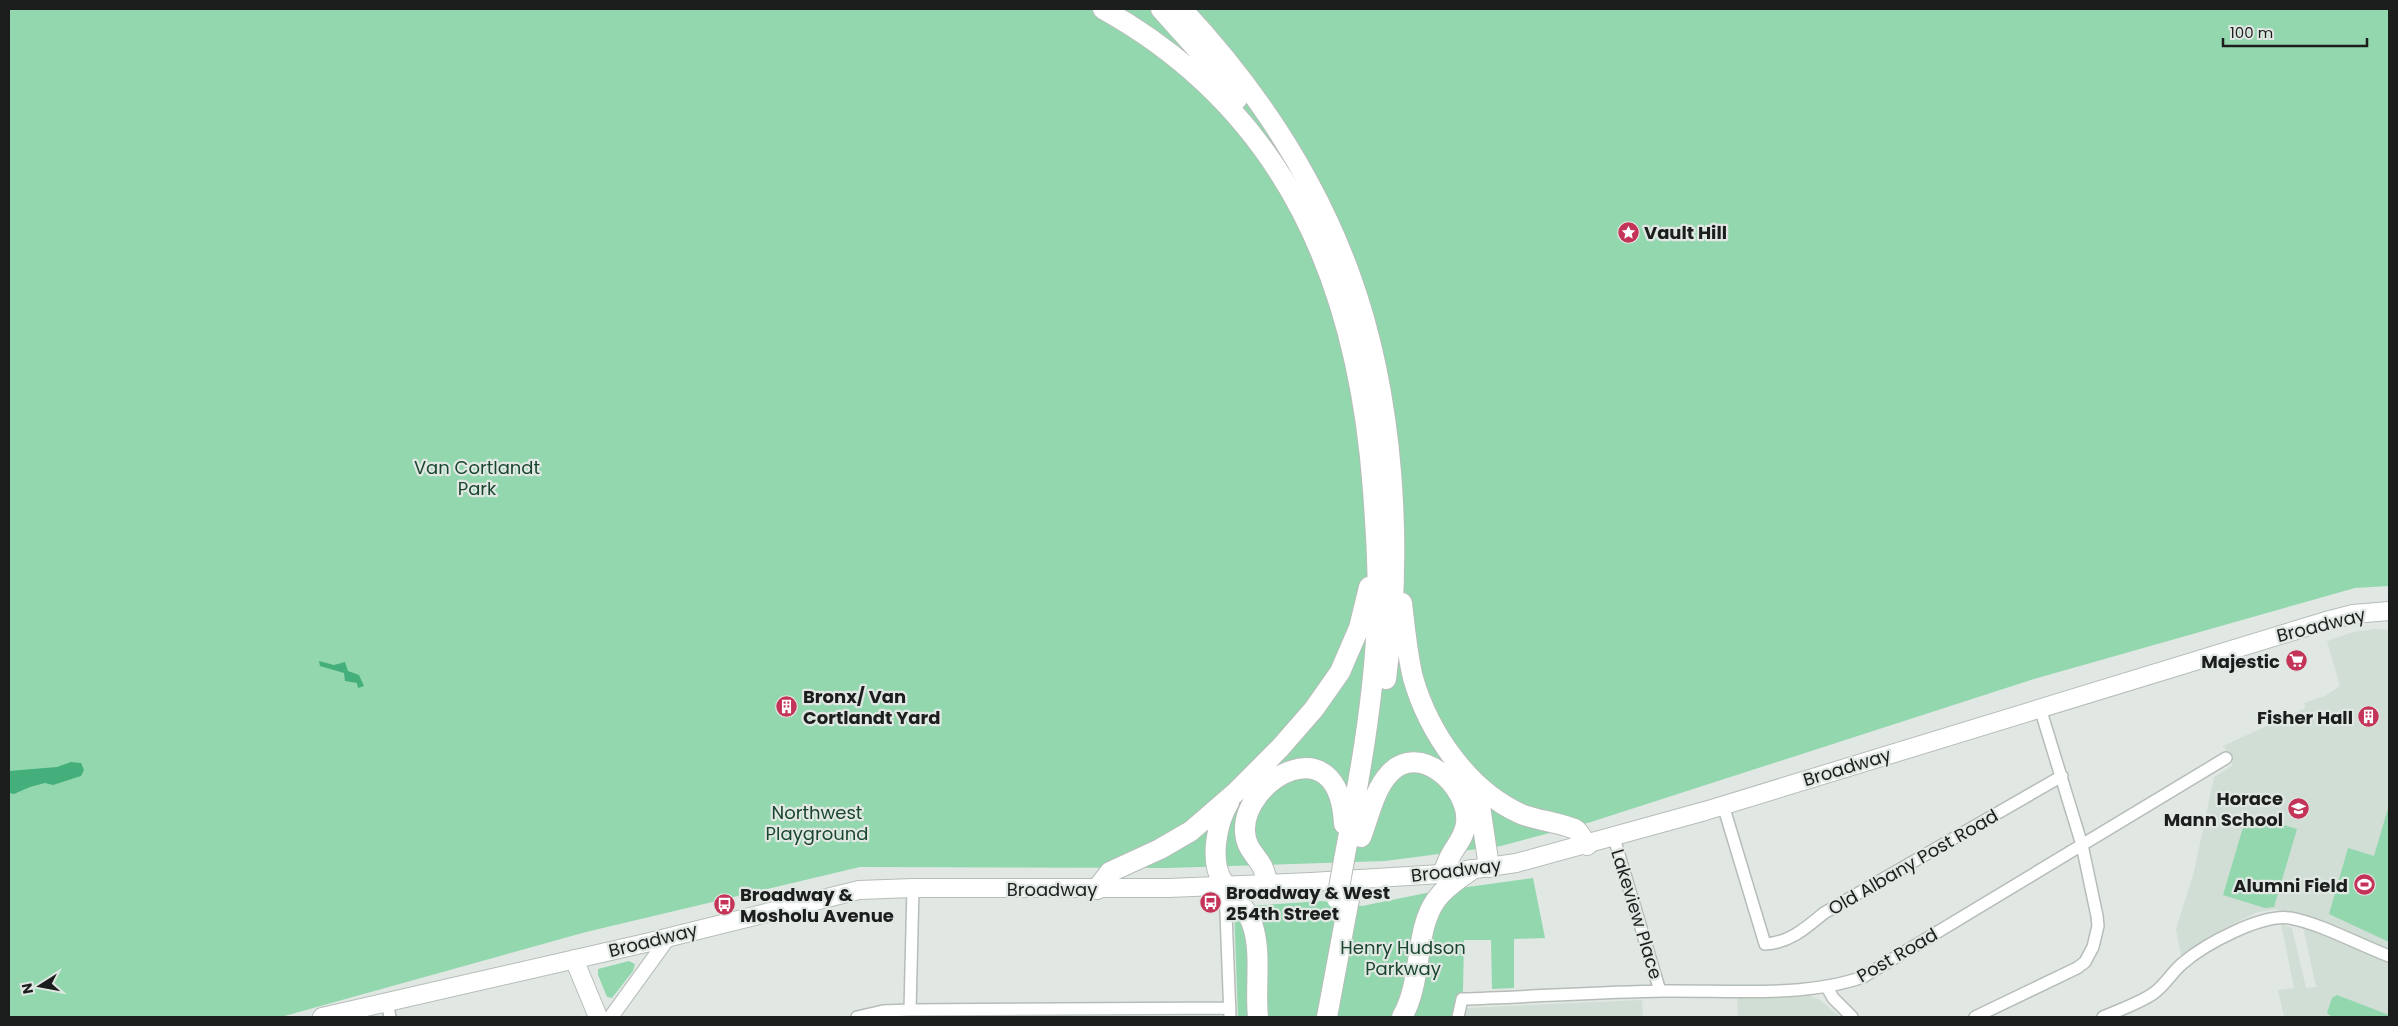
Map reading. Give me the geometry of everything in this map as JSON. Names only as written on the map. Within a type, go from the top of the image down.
[{"type":"highway","points":[[1103,9],[1152,39],[1210,87],[1255,137],[1286,182]]},
{"type":"highway","points":[[1160,9],[1205,58],[1269,143],[1318,246],[1350,338],[1394,587],[1388,657],[1361,837]]},
{"type":"highway","points":[[1182,9],[1219,52]]},
{"type":"highway","points":[[1190,9],[1219,52],[1284,140],[1313,193],[1349,273],[1369,337],[1382,406],[1391,483],[1378,609],[1374,670],[1350,860],[1327,1017]]},
{"type":"highway","points":[[1385,533],[1412,671],[1429,719],[1470,781],[1478,797],[1480,868],[1443,892],[1430,910],[1413,992],[1402,1017]]},
{"type":"highway","points":[[1096,889],[1110,872],[1179,838],[1236,792],[1314,709],[1340,672],[1353,644],[1364,610],[1372,571],[1385,533]]},
{"type":"highway","points":[[1455,760],[1483,788],[1505,806],[1532,819],[1574,828],[1587,845]]},
{"type":"highway","points":[[1350,860],[1379,790],[1390,772],[1404,764],[1428,765],[1444,774],[1457,790],[1463,801],[1467,818],[1461,840],[1441,874]]},
{"type":"highway","points":[[1268,884],[1262,866],[1248,846],[1245,832],[1247,818],[1254,803],[1265,789],[1279,777],[1296,769],[1311,768],[1322,772],[1338,788],[1350,860]]},
{"type":"highway","points":[[1236,792],[1225,808],[1217,831],[1217,867],[1225,886],[1244,908],[1254,929],[1258,1017]]},
{"type":"highway","points":[[1315,1017],[1343,899]]},
{"type":"main road","name":"Broadway","points":[[322,1017],[388,1009],[574,959],[849,892],[912,888],[1096,889],[1268,884],[1441,874],[1537,858],[1614,838],[2326,621],[2354,614],[2389,611]]},
{"type":"main road","points":[[574,959],[598,1017]]},
{"type":"street","points":[[1975,1017],[2069,973],[2085,962],[2093,947],[2098,926],[2082,845],[2040,708]]},
{"type":"street","name":"Post Road","points":[[1458,1017],[1462,999],[1660,991],[1806,990],[1828,987],[1863,977],[2226,758]]},
{"type":"street","name":"Old Albany Post Road","points":[[1722,805],[1765,944],[1778,942],[1794,936],[1824,914],[2062,776]]},
{"type":"street","name":"Lakeview Place","points":[[1614,838],[1660,991]]},
{"type":"street","points":[[857,1017],[882,1011],[910,1010],[1010,1014],[1230,1013],[1225,886]]},
{"type":"street","points":[[910,1010],[912,888]]},
{"type":"street","points":[[2103,1017],[2153,994],[2166,983],[2184,962],[2244,926],[2260,920],[2289,918],[2304,922],[2389,956]]},
{"type":"street","points":[[611,1017],[669,937]]},
{"type":"street","points":[[1828,987],[1833,998],[1852,1017]]},
{"type":"shaded area","name":"Horace Mann School","points":[[2376,629],[2389,630],[2389,1017],[2284,1017],[2278,990],[2294,988],[2281,924],[2292,928],[2306,988],[2316,987],[2300,913],[2274,909],[2255,913],[2221,930],[2181,956],[2176,929],[2194,872],[2214,777],[2232,766],[2232,758],[2223,746],[2305,708],[2304,703],[2325,696],[2340,686],[2327,641],[2353,632]]},
{"type":"shaded area","points":[[319,661],[334,665],[345,662],[348,671],[359,675],[364,686],[358,688],[357,683],[345,681],[344,673],[320,666]]},
{"type":"shaded area","points":[[71,762],[81,763],[84,770],[81,776],[53,785],[45,783],[14,794],[9,793],[9,771],[57,767]]},
{"type":"shaded area","points":[[1803,993],[1820,1000],[1840,1017],[1738,1017],[1737,997]]},
{"type":"shaded area","points":[[1642,1000],[1643,1017],[1459,1017],[1464,1008]]},
{"type":"green space","name":"Van Cortlandt Park","points":[[9,9],[2389,9],[2389,586],[2355,588],[2034,679],[1591,822],[1501,846],[1385,861],[1167,868],[860,867],[586,932],[281,1017],[9,1017]]},
{"type":"green space","name":"Alumni Field","points":[[2389,805],[2389,942],[2329,914],[2348,848],[2374,856]]},
{"type":"green space","points":[[2247,814],[2297,829],[2274,907],[2265,908],[2223,895]]},
{"type":"green space","name":"Henry Hudson Parkway","points":[[1533,878],[1545,938],[1514,939],[1514,988],[1492,989],[1491,940],[1464,940],[1463,991],[1455,1004],[1453,1017],[1238,1017],[1234,907],[1322,901],[1362,906],[1431,892]]},
{"type":"green space","points":[[629,961],[635,964],[633,971],[612,998],[607,997],[598,975],[598,969]]},
{"type":"green space","points":[[2337,995],[2389,1015],[2389,1017],[2332,1017],[2327,1013],[2332,998]]},
{"type":"place","name":"Vault Hill","points":[[1628,232]]},
{"type":"place","name":"Majestic","points":[[2296,661]]},
{"type":"place","name":"Bronx/ Van Cortlandt Yard","points":[[787,706]]},
{"type":"place","name":"Fisher Hall","points":[[2369,717]]},
{"type":"place","name":"Horace Mann School","points":[[2299,808]]},
{"type":"place","name":"Alumni Field","points":[[2364,885]]},
{"type":"place","name":"Broadway & West 254th Street","points":[[1210,902]]},
{"type":"place","name":"Broadway & Mosholu Avenue","points":[[724,904]]},
{"type":"park label","name":"Northwest Playground","points":[[817,822]]}]
